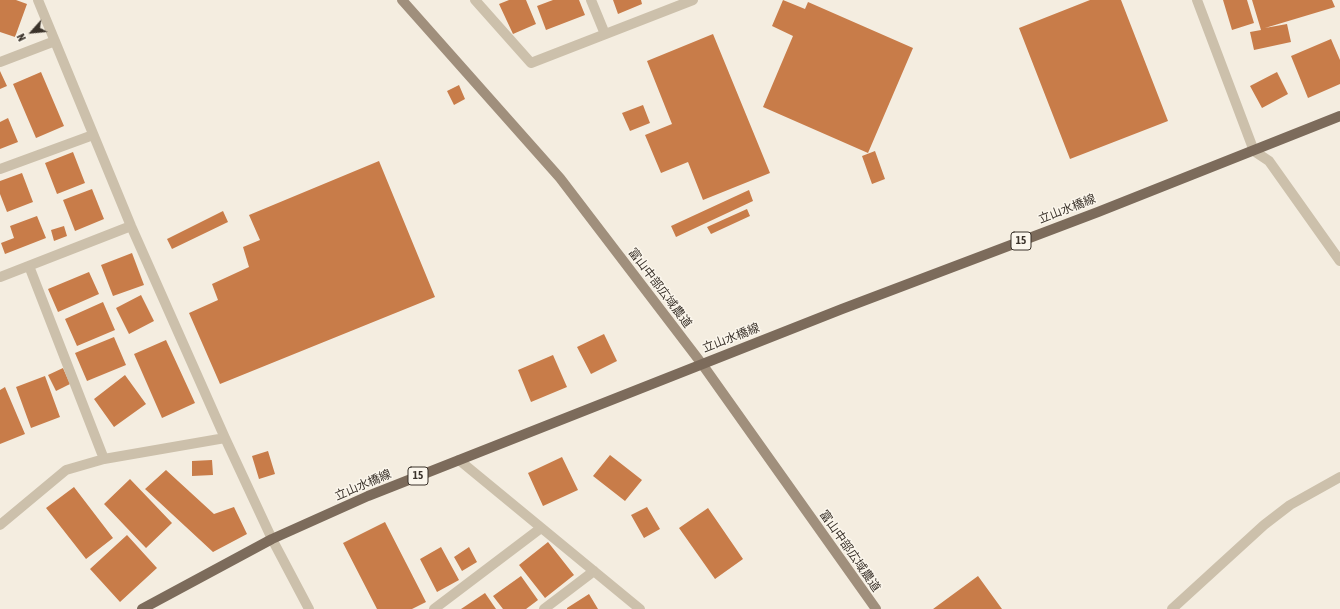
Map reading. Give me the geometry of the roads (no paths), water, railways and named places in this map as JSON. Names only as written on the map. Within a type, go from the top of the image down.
[{"type":"main road","name":"立山水橋線","points":[[142,609],[272,539],[368,496],[842,309],[1254,151],[1340,116]]},
{"type":"street","points":[[38,0],[131,226],[225,438],[272,539],[309,609]]},
{"type":"street","name":"富山中部広域農道","points":[[402,0],[560,178],[702,364],[876,609]]},
{"type":"street","points":[[475,0],[531,63],[693,0]]},
{"type":"street","points":[[591,0],[604,34]]},
{"type":"street","points":[[1197,0],[1254,151],[1269,161],[1340,261]]},
{"type":"street","points":[[0,62],[55,40]]},
{"type":"street","points":[[0,169],[93,134]]},
{"type":"street","points":[[0,277],[131,226]]},
{"type":"street","points":[[29,266],[104,459]]},
{"type":"street","points":[[0,525],[66,470],[104,459],[225,438]]},
{"type":"street","points":[[459,460],[640,609]]},
{"type":"street","points":[[1172,609],[1264,525],[1290,505],[1340,477]]},
{"type":"street","points":[[434,609],[541,528]]},
{"type":"street","points":[[544,609],[594,571]]}]
